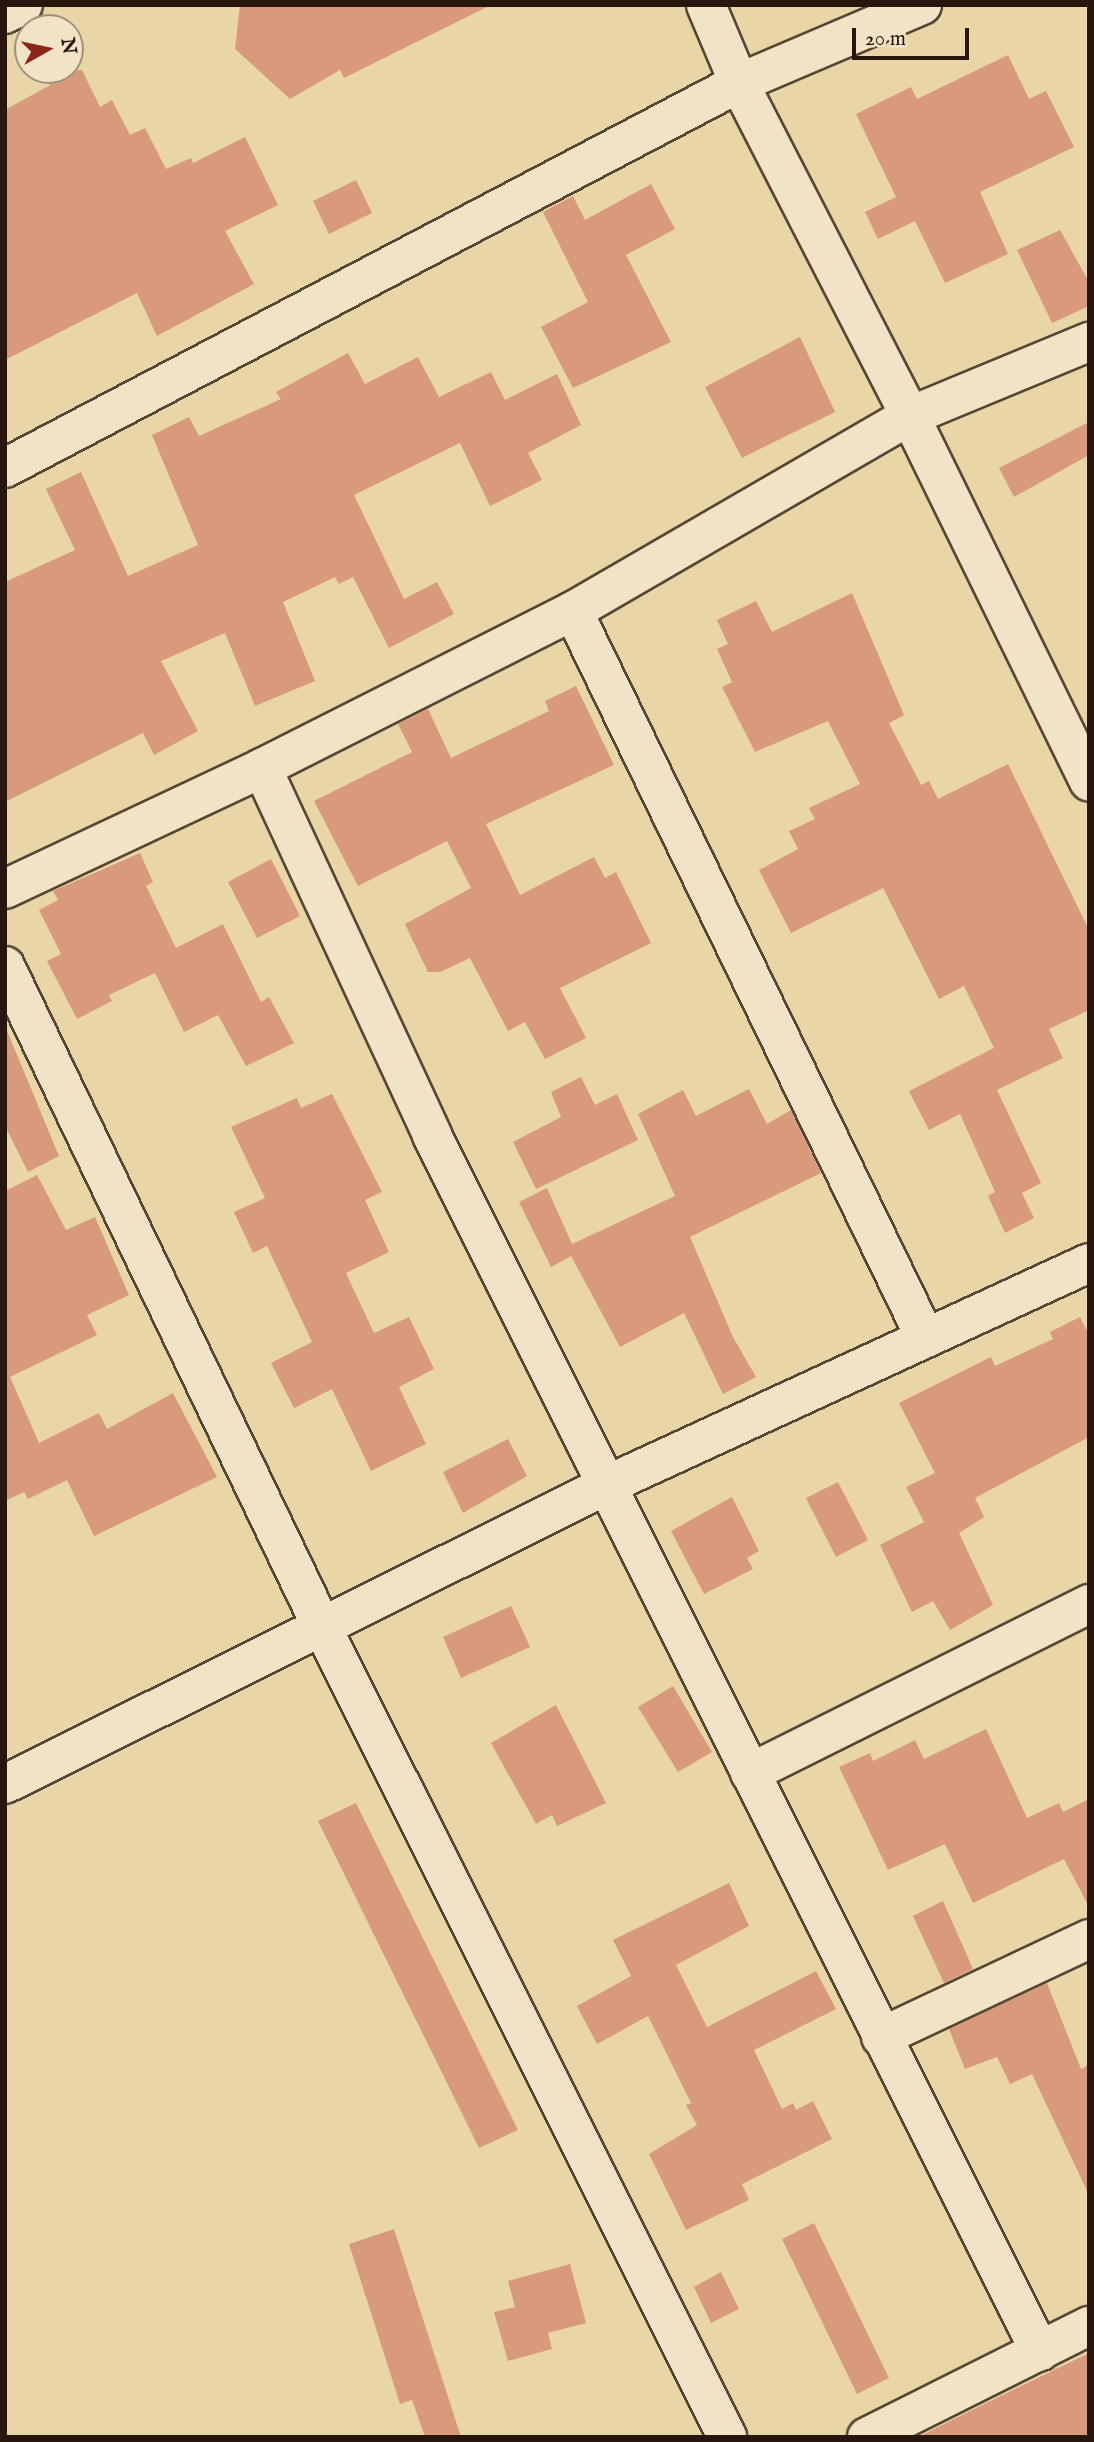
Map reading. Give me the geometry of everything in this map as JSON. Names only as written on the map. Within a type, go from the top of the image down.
[{"type":"street","points":[[5,14],[23,5]]},
{"type":"street","points":[[706,5],[739,83],[910,416],[1089,781]]},
{"type":"street","points":[[5,468],[739,83],[922,5]]},
{"type":"street","points":[[5,889],[262,768],[573,611],[910,416],[1089,342]]},
{"type":"street","points":[[573,611],[925,1338]]},
{"type":"street","points":[[262,768],[432,1135],[609,1484],[881,2037],[1040,2352]]},
{"type":"street","points":[[5,967],[322,1627],[727,2437]]},
{"type":"street","points":[[6,1783],[609,1484],[1089,1263]]},
{"type":"street","points":[[750,1773],[1089,1604]]},
{"type":"street","points":[[881,2037],[1089,1939]]},
{"type":"street","points":[[867,2437],[1089,2326]]},
{"type":"building","points":[[240,5],[491,5],[344,78],[340,70],[290,99],[235,49]]},
{"type":"building","points":[[1008,55],[1029,99],[1046,91],[1074,147],[980,192],[1008,254],[945,283],[915,221],[878,239],[865,212],[896,197],[856,114],[911,87],[917,99]]},
{"type":"building","points":[[84,74],[100,107],[112,100],[130,135],[145,128],[166,169],[191,158],[193,163],[245,137],[278,205],[225,231],[254,284],[157,336],[137,293],[5,360],[5,110],[50,85],[84,84]]},
{"type":"building","points":[[356,180],[372,213],[329,234],[313,201]]},
{"type":"building","points":[[651,184],[675,229],[626,255],[671,342],[573,388],[541,327],[588,302],[543,212],[573,196],[585,220]]},
{"type":"building","points":[[1060,230],[1089,282],[1089,306],[1052,323],[1017,250]]},
{"type":"building","points":[[800,337],[835,412],[742,458],[705,387]]},
{"type":"building","points":[[348,353],[365,384],[418,357],[439,397],[491,372],[505,400],[557,374],[581,425],[528,453],[542,480],[490,506],[460,443],[354,495],[404,599],[437,582],[454,614],[389,648],[353,577],[339,584],[335,577],[283,602],[315,681],[255,706],[225,633],[161,661],[198,731],[154,755],[143,733],[5,802],[5,582],[75,550],[46,489],[81,472],[128,576],[198,545],[152,435],[189,417],[199,436],[281,399],[276,392]]},
{"type":"building","points":[[1089,422],[1089,455],[1014,497],[999,468]]},
{"type":"building","points":[[852,593],[904,715],[889,723],[921,785],[929,781],[938,799],[1008,764],[1089,930],[1089,1010],[1049,1029],[1063,1058],[997,1090],[1041,1183],[1022,1193],[1034,1218],[1005,1233],[988,1196],[995,1192],[960,1114],[929,1130],[909,1091],[994,1048],[964,986],[939,999],[883,888],[791,933],[759,870],[798,849],[789,831],[815,819],[809,808],[860,784],[828,721],[755,752],[722,687],[732,682],[717,649],[728,644],[717,620],[756,601],[772,632]]},
{"type":"building","points":[[576,686],[614,765],[486,824],[520,895],[594,857],[605,878],[616,872],[651,943],[560,988],[586,1038],[545,1059],[525,1022],[508,1031],[470,958],[440,972],[428,972],[405,924],[471,888],[447,841],[358,886],[314,801],[412,752],[398,724],[428,709],[451,758],[549,711],[545,701]]},
{"type":"building","points":[[140,853],[153,882],[146,886],[176,948],[223,924],[261,1002],[269,997],[294,1043],[246,1066],[218,1015],[184,1032],[155,973],[109,995],[112,1001],[77,1019],[47,961],[61,954],[39,910],[58,900],[53,891]]},
{"type":"building","points":[[271,859],[300,916],[257,938],[228,882]]},
{"type":"building","points":[[5,1026],[59,1156],[28,1172],[5,1126]]},
{"type":"building","points":[[581,1077],[595,1105],[617,1094],[638,1140],[536,1189],[513,1142],[561,1117],[551,1092]]},
{"type":"building","points":[[749,1089],[767,1124],[791,1110],[821,1173],[690,1237],[733,1337],[756,1377],[723,1394],[684,1313],[620,1347],[571,1256],[551,1267],[519,1202],[547,1188],[572,1244],[675,1196],[638,1114],[683,1090],[696,1116]]},
{"type":"building","points":[[332,1094],[382,1192],[365,1200],[389,1252],[346,1273],[374,1333],[409,1317],[434,1369],[399,1387],[426,1444],[371,1471],[332,1389],[294,1408],[271,1363],[312,1342],[267,1246],[253,1253],[234,1212],[265,1198],[231,1127],[297,1098],[301,1108]]},
{"type":"building","points":[[37,1175],[66,1230],[95,1217],[129,1295],[87,1315],[97,1335],[10,1377],[39,1443],[99,1413],[107,1429],[173,1393],[217,1477],[94,1536],[67,1480],[28,1499],[24,1492],[5,1501],[5,1191]]},
{"type":"building","points":[[1080,1317],[1089,1335],[1089,1437],[975,1498],[984,1517],[959,1533],[993,1605],[950,1630],[933,1601],[912,1612],[880,1545],[924,1522],[906,1487],[935,1473],[899,1403],[991,1357],[995,1366],[1053,1339],[1050,1332]]},
{"type":"building","points":[[508,1439],[527,1476],[463,1513],[443,1472]]},
{"type":"building","points":[[838,1482],[868,1540],[836,1557],[806,1498]]},
{"type":"building","points":[[732,1497],[759,1551],[747,1558],[753,1569],[704,1594],[671,1531]]},
{"type":"building","points":[[511,1606],[530,1647],[461,1678],[443,1637]]},
{"type":"building","points":[[673,1686],[712,1752],[678,1772],[638,1707]]},
{"type":"building","points":[[556,1705],[606,1803],[557,1826],[552,1815],[536,1824],[491,1743]]},
{"type":"building","points":[[986,1729],[1027,1818],[1059,1803],[1063,1812],[1089,1799],[1089,1907],[1064,1859],[973,1903],[945,1844],[888,1870],[839,1767],[870,1753],[873,1761],[915,1740],[924,1759]]},
{"type":"building","points":[[356,1803],[518,2130],[479,2148],[318,1821]]},
{"type":"building","points":[[729,1883],[749,1926],[676,1965],[707,2027],[816,1971],[836,2009],[754,2050],[782,2109],[793,2103],[796,2110],[813,2101],[832,2139],[742,2184],[749,2200],[686,2230],[649,2154],[697,2125],[686,2105],[691,2103],[648,2016],[597,2044],[577,2006],[631,1976],[613,1940]]},
{"type":"building","points":[[943,1901],[973,1969],[944,1983],[913,1916]]},
{"type":"building","points":[[1047,1983],[1081,2069],[1089,2065],[1089,2195],[1032,2074],[1010,2084],[997,2057],[965,2069],[949,2029]]},
{"type":"building","points":[[814,2223],[889,2378],[857,2394],[782,2239]]},
{"type":"building","points":[[394,2229],[461,2437],[425,2437],[412,2400],[400,2404],[349,2244]]},
{"type":"building","points":[[570,2264],[586,2323],[548,2333],[552,2349],[508,2361],[494,2312],[515,2307],[508,2281]]},
{"type":"building","points":[[721,2272],[739,2309],[711,2323],[694,2287]]},
{"type":"building","points":[[1089,2353],[1089,2437],[918,2437],[978,2407]]}]
